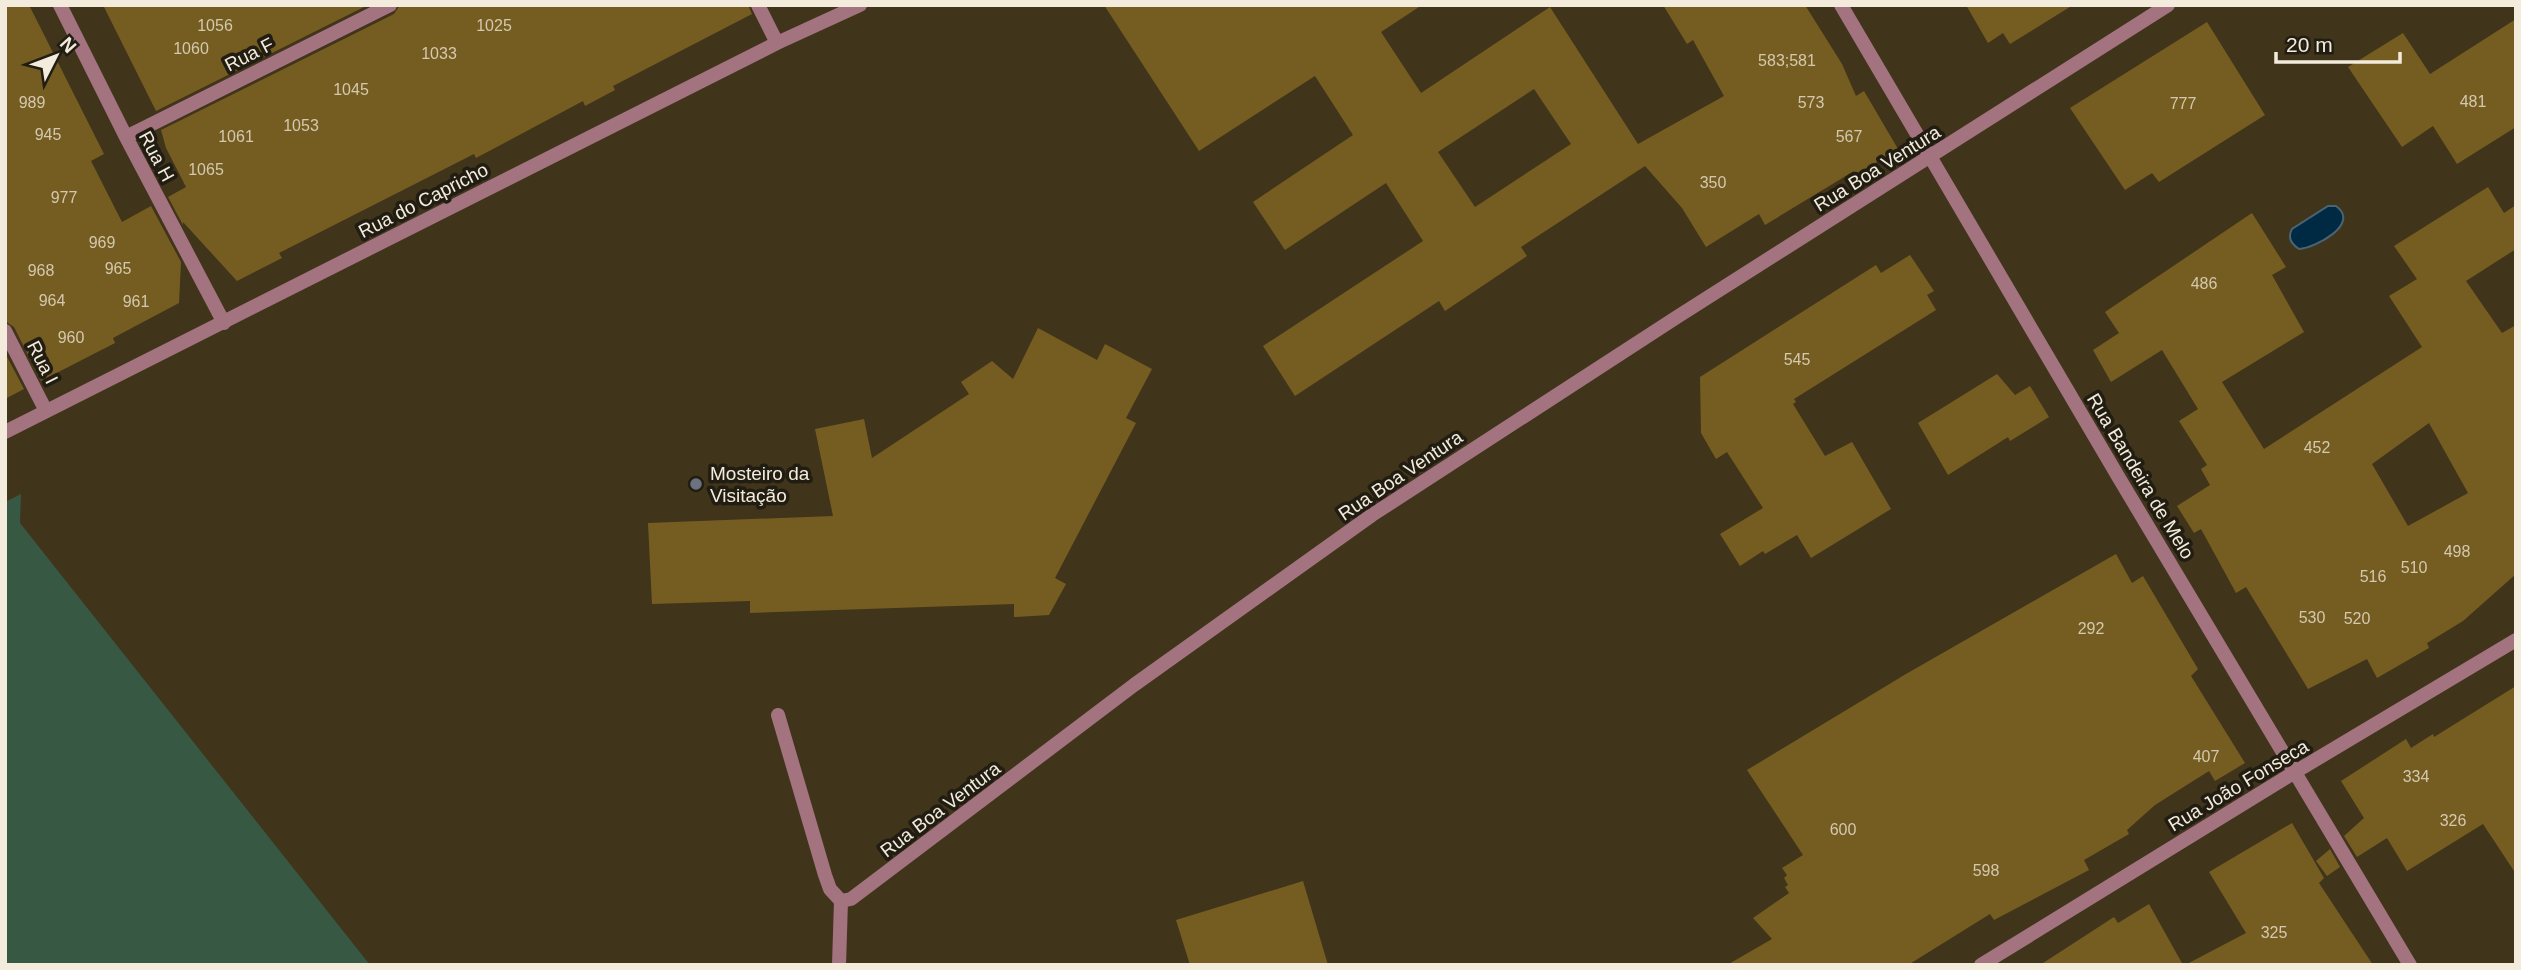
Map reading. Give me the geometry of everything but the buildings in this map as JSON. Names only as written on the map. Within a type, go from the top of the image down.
[{"type":"street","name":"Rua H","points":[[60,5],[223,323]]},
{"type":"street","name":"Rua F","points":[[126,138],[390,5]]},
{"type":"street","points":[[758,5],[777,43]]},
{"type":"street","name":"Rua do Capricho","points":[[5,432],[777,43],[860,5]]},
{"type":"street","name":"Rua Bandeira de Melo","points":[[1841,5],[2410,965]]},
{"type":"street","name":"Rua Boa Ventura","points":[[841,901],[863,892],[1134,685],[1372,515],[1677,317],[2168,5]]},
{"type":"street","name":"Rua I","points":[[5,331],[46,411]]},
{"type":"street","name":"Rua João Fonseca","points":[[1981,965],[2516,640]]},
{"type":"street","points":[[778,715],[825,875],[830,889],[841,901],[839,965]]},
{"type":"green space","points":[[21,494],[20,523],[370,965],[5,965],[5,502]]},
{"type":"water","points":[[2328,206],[2336,206],[2342,213],[2343,220],[2339,227],[2324,240],[2306,248],[2296,247],[2290,238],[2292,229]]},
{"type":"place","name":"Mosteiro da Visitação","points":[[696,484]]}]
